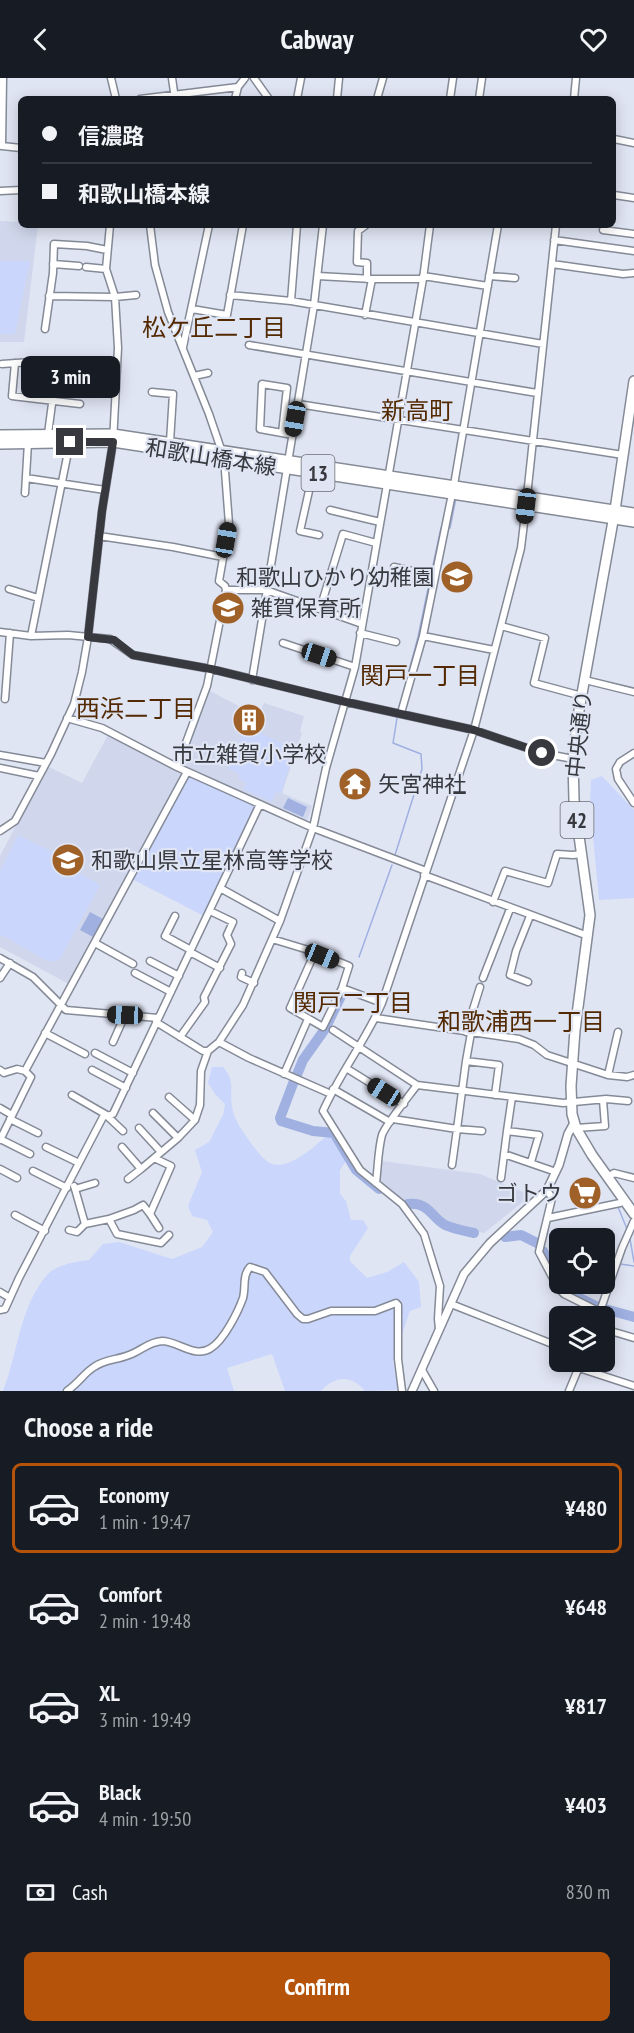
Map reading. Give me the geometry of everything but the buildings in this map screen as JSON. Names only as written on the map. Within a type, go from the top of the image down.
[{"type":"main road","name":"中央通り","points":[[634,381],[631,426],[623,455],[573,759],[573,785],[590,915],[573,1062],[571,1103],[575,1126],[592,1155],[634,1214]]},
{"type":"main road","name":"和歌山橋本線","points":[[0,435],[48,434],[170,442],[220,449],[287,464],[313,473],[387,479]]},
{"type":"main road","name":"和歌山橋本線","points":[[0,444],[113,438],[224,458],[287,464],[614,515],[634,522]]},
{"type":"main road","name":"和歌山橋本線","points":[[614,515],[634,513]]},
{"type":"street","points":[[3,78],[2,146],[18,148]]},
{"type":"street","points":[[111,78],[115,96]]},
{"type":"street","points":[[172,78],[175,96],[237,87]]},
{"type":"street","points":[[236,96],[237,87],[245,78]]},
{"type":"street","points":[[254,78],[267,96]]},
{"type":"street","points":[[298,96],[301,78]]},
{"type":"street","points":[[337,96],[339,78]]},
{"type":"street","points":[[378,96],[383,78]]},
{"type":"street","points":[[450,96],[453,78]]},
{"type":"street","points":[[480,96],[482,78]]},
{"type":"street","points":[[574,96],[576,78]]},
{"type":"street","points":[[616,140],[634,143]]},
{"type":"street","points":[[0,190],[18,190]]},
{"type":"street","points":[[616,195],[634,198]]},
{"type":"street","points":[[0,831],[15,821],[74,704],[88,637],[113,438],[117,371],[115,297],[106,269],[110,228]]},
{"type":"street","points":[[150,228],[154,265],[168,312],[224,458],[229,524],[219,581],[226,590],[211,669],[202,704],[177,767]]},
{"type":"street","points":[[183,347],[208,228]]},
{"type":"street","points":[[192,309],[227,315],[242,228]]},
{"type":"street","points":[[291,302],[297,228]]},
{"type":"street","points":[[252,680],[314,305],[323,228]]},
{"type":"street","points":[[362,228],[358,231],[357,262],[367,262],[369,279],[365,315]]},
{"type":"street","points":[[128,1179],[178,1138],[195,1120],[200,1105],[201,1071],[208,1051],[219,1042],[254,983],[280,921],[314,828],[326,768],[355,668],[423,278],[430,228]]},
{"type":"street","points":[[401,713],[423,636],[453,490],[497,228]]},
{"type":"street","points":[[439,1329],[440,1286],[424,1234],[402,1204],[360,1170],[324,1114],[332,1092],[376,1018],[382,1003],[474,730],[521,548],[556,228]]},
{"type":"street","points":[[603,230],[634,234]]},
{"type":"street","points":[[554,240],[634,251]]},
{"type":"street","points":[[45,330],[54,244],[107,250]]},
{"type":"street","points":[[53,264],[106,269]]},
{"type":"street","points":[[552,264],[623,274],[634,273]]},
{"type":"street","points":[[318,276],[369,279],[423,278],[488,286]]},
{"type":"street","points":[[489,276],[515,278]]},
{"type":"street","points":[[49,296],[136,295]]},
{"type":"street","points":[[230,295],[314,305],[543,344]]},
{"type":"street","points":[[249,345],[537,393]]},
{"type":"street","points":[[2,364],[31,362],[91,371],[117,371]]},
{"type":"street","points":[[15,363],[12,396],[80,404]]},
{"type":"street","points":[[48,434],[57,366]]},
{"type":"street","points":[[194,376],[208,373]]},
{"type":"street","points":[[282,433],[287,388],[262,384],[260,429],[282,433],[293,435]]},
{"type":"street","points":[[152,392],[173,394],[170,442]]},
{"type":"street","points":[[298,404],[623,455]]},
{"type":"street","points":[[31,636],[70,442]]},
{"type":"street","points":[[25,493],[28,443]]},
{"type":"street","points":[[313,473],[300,531],[320,535]]},
{"type":"street","points":[[26,478],[105,490]]},
{"type":"street","points":[[330,510],[380,522]]},
{"type":"street","points":[[320,609],[343,534],[376,543]]},
{"type":"street","points":[[99,536],[223,557]]},
{"type":"street","points":[[394,567],[435,576]]},
{"type":"street","points":[[9,589],[38,598]]},
{"type":"street","points":[[226,590],[266,590],[362,624]]},
{"type":"street","points":[[501,626],[545,638],[534,683],[582,696]]},
{"type":"street","points":[[0,632],[31,636],[68,635],[114,640],[133,655],[211,669],[474,730],[542,753],[573,759]]},
{"type":"street","points":[[5,699],[10,633]]},
{"type":"street","points":[[360,633],[396,642]]},
{"type":"street","points":[[423,636],[494,650]]},
{"type":"street","points":[[283,643],[355,668]]},
{"type":"street","points":[[585,680],[634,692]]},
{"type":"street","points":[[67,718],[102,728],[187,772],[314,828],[492,902],[588,936]]},
{"type":"street","points":[[634,753],[620,762],[616,769],[618,779],[634,803]]},
{"type":"street","points":[[0,755],[46,763]]},
{"type":"street","points":[[0,768],[39,776]]},
{"type":"street","points":[[25,1071],[187,772]]},
{"type":"street","points":[[0,1310],[5,1309],[104,1117],[113,1114],[260,804]]},
{"type":"street","points":[[492,902],[505,871],[548,883],[557,854],[582,854]]},
{"type":"street","points":[[220,888],[280,921]]},
{"type":"street","points":[[483,978],[510,909]]},
{"type":"street","points":[[180,1037],[206,1002],[204,997],[231,944],[227,935],[233,922],[210,911]]},
{"type":"street","points":[[175,916],[165,936],[220,968]]},
{"type":"street","points":[[528,982],[510,975],[516,951],[530,916]]},
{"type":"street","points":[[272,939],[315,952],[349,966],[342,988],[323,1027],[290,1008],[315,952]]},
{"type":"street","points":[[95,942],[133,964]]},
{"type":"street","points":[[0,958],[33,977],[66,1010],[157,1020],[197,1048],[208,1051]]},
{"type":"street","points":[[150,961],[179,976]]},
{"type":"street","points":[[0,978],[10,963]]},
{"type":"street","points":[[135,973],[171,992]]},
{"type":"street","points":[[242,973],[240,977],[254,983]]},
{"type":"street","points":[[452,1165],[468,1032],[480,987]]},
{"type":"street","points":[[342,988],[382,1003]]},
{"type":"street","points":[[113,1042],[125,1015]]},
{"type":"street","points":[[376,1018],[519,1039],[534,1045],[547,1055],[608,1075],[627,1077],[634,1074]]},
{"type":"street","points":[[284,1074],[308,1019]]},
{"type":"street","points":[[333,1030],[417,1085],[571,1103],[603,1100],[628,1101]]},
{"type":"street","points":[[608,1075],[618,1032]]},
{"type":"street","points":[[45,1033],[85,1054]]},
{"type":"street","points":[[219,1042],[284,1074],[332,1092],[392,1121],[482,1131]]},
{"type":"street","points":[[94,1053],[133,1073]]},
{"type":"street","points":[[466,1061],[499,1065],[495,1095]]},
{"type":"street","points":[[346,1068],[404,1104]]},
{"type":"street","points":[[0,1070],[4,1073],[16,1069],[25,1071],[31,1077],[0,1140],[30,1154]]},
{"type":"street","points":[[92,1070],[126,1088]]},
{"type":"street","points":[[376,1183],[382,1136],[417,1085]]},
{"type":"street","points":[[72,1095],[107,1115],[123,1131]]},
{"type":"street","points":[[169,1097],[195,1120]]},
{"type":"street","points":[[501,1178],[512,1097]]},
{"type":"street","points":[[412,1391],[464,1274],[490,1243],[547,1190],[556,1172],[568,1134],[575,1126],[605,1126],[603,1100]]},
{"type":"street","points":[[0,1107],[11,1117],[38,1133]]},
{"type":"street","points":[[153,1113],[178,1138]]},
{"type":"street","points":[[139,1128],[161,1152]]},
{"type":"street","points":[[507,1131],[539,1135],[531,1162]]},
{"type":"street","points":[[46,1147],[79,1163]]},
{"type":"street","points":[[122,1147],[141,1169]]},
{"type":"street","points":[[504,1154],[556,1172]]},
{"type":"street","points":[[150,1214],[171,1166],[154,1158]]},
{"type":"street","points":[[0,1169],[17,1178]]},
{"type":"street","points":[[33,1171],[75,1189],[85,1224]]},
{"type":"street","points":[[608,1177],[614,1173],[634,1178]]},
{"type":"street","points":[[75,1189],[94,1183]]},
{"type":"street","points":[[547,1190],[552,1197],[539,1252],[558,1288],[584,1306]]},
{"type":"street","points":[[548,1218],[620,1203],[624,1200]]},
{"type":"street","points":[[69,1230],[77,1232],[85,1224],[109,1219],[143,1205],[159,1228]]},
{"type":"street","points":[[15,1215],[45,1231]]},
{"type":"street","points":[[109,1219],[117,1234],[161,1243],[170,1235]]},
{"type":"street","points":[[602,1306],[634,1221]]},
{"type":"street","points":[[67,1391],[78,1384],[92,1368],[106,1360],[129,1355],[151,1342],[165,1341],[196,1352],[211,1349],[230,1327],[243,1297],[246,1272],[250,1268],[265,1272],[303,1319],[331,1311],[375,1311],[396,1303],[398,1305],[398,1359],[402,1391]]},
{"type":"street","points":[[0,1292],[10,1298]]},
{"type":"street","points":[[451,1304],[549,1343]]},
{"type":"street","points":[[615,1332],[634,1338]]},
{"type":"street","points":[[422,1370],[434,1391]]},
{"type":"street","points":[[569,1391],[577,1372]]},
{"type":"street","points":[[598,1372],[634,1386]]},
{"type":"shaded area","points":[[0,221],[18,222],[18,228],[38,228],[24,342],[0,342]]},
{"type":"shaded area","points":[[0,261],[30,261],[15,334],[0,334]]},
{"type":"shaded area","points":[[208,690],[258,716],[264,703],[304,716],[300,732],[302,733],[282,793],[312,806],[307,821],[181,765]]},
{"type":"shaded area","points":[[246,726],[292,748],[288,756],[292,758],[281,793],[276,792],[272,802],[243,789],[247,783],[238,778],[239,774],[227,768]]},
{"type":"shaded area","name":"和歌山県立星林高等学校","points":[[109,733],[180,770],[183,774],[69,984],[0,947],[0,856],[47,766],[82,783]]},
{"type":"shaded area","points":[[189,775],[254,805],[255,808],[204,916],[132,879]]},
{"type":"shaded area","points":[[602,776],[634,810],[634,898],[599,900],[590,804],[591,780]]},
{"type":"shaded area","points":[[288,798],[307,807],[303,817],[283,808]]},
{"type":"shaded area","points":[[18,835],[63,857],[63,863],[100,885],[57,961],[47,961],[2,935],[0,936],[0,871]]},
{"type":"shaded area","points":[[90,912],[103,919],[93,937],[80,930]]},
{"type":"shaded area","points":[[212,1067],[223,1067],[227,1072],[231,1081],[232,1106],[236,1119],[255,1149],[270,1163],[277,1165],[292,1161],[326,1136],[332,1136],[346,1161],[340,1170],[340,1194],[346,1201],[351,1220],[363,1220],[368,1228],[350,1256],[350,1261],[367,1278],[387,1272],[404,1262],[419,1282],[421,1307],[410,1311],[393,1360],[398,1390],[365,1391],[354,1382],[343,1379],[332,1382],[321,1391],[285,1391],[272,1354],[227,1368],[234,1391],[3,1391],[26,1314],[39,1285],[49,1273],[68,1264],[89,1260],[103,1244],[119,1242],[172,1259],[202,1247],[213,1232],[207,1220],[192,1216],[188,1206],[202,1172],[195,1150],[209,1142],[223,1115],[225,1104],[208,1083]]},
{"type":"shaded area","points":[[382,1161],[480,1174],[523,1192],[529,1197],[484,1233],[447,1224],[440,1215],[416,1201],[406,1203],[379,1183]]},
{"type":"waterway","points":[[450,528],[456,498]]},
{"type":"waterway","points":[[432,570],[441,528]]},
{"type":"waterway","points":[[400,705],[430,579]]},
{"type":"waterway","points":[[395,855],[422,769],[421,754],[393,743],[397,718]]},
{"type":"waterway","points":[[359,957],[392,865]]},
{"type":"waterway","points":[[296,1077],[303,1060],[325,1029],[343,992]]},
{"type":"waterway","points":[[294,1081],[280,1118],[281,1121],[313,1131],[334,1133],[356,1170],[379,1189]]},
{"type":"waterway","points":[[408,1204],[421,1205],[445,1225],[474,1233]]},
{"type":"waterway","points":[[618,1207],[627,1229]]},
{"type":"waterway","points":[[505,1237],[521,1235],[537,1243]]},
{"type":"waterway","points":[[630,1239],[634,1262]]},
{"type":"waterway","points":[[543,1251],[549,1262]]},
{"type":"waterway","points":[[620,1264],[634,1266]]},
{"type":"waterway","points":[[571,1294],[596,1306]]},
{"type":"waterway","points":[[615,1312],[634,1317]]},
{"type":"place","name":"和歌山ひかり幼稚園","points":[[457,577]]},
{"type":"place","name":"雑賀保育所","points":[[228,608]]},
{"type":"place","name":"市立雑賀小学校","points":[[249,720]]},
{"type":"place","name":"矢宮神社","points":[[355,784]]},
{"type":"place","name":"和歌山県立星林高等学校","points":[[68,860]]},
{"type":"place","name":"ゴトウ","points":[[585,1193]]},
{"type":"district","name":"松ケ丘二丁目","points":[[214,327]]},
{"type":"district","name":"新高町","points":[[417,410]]},
{"type":"district","name":"関戸一丁目","points":[[420,675]]},
{"type":"district","name":"西浜二丁目","points":[[136,708]]},
{"type":"district","name":"関戸二丁目","points":[[353,1002]]},
{"type":"district","name":"和歌浦西一丁目","points":[[521,1021]]},
{"type":"route","points":[[70,442],[113,442],[102,511],[88,637],[114,640],[133,655],[211,669],[474,730],[542,753]]}]
